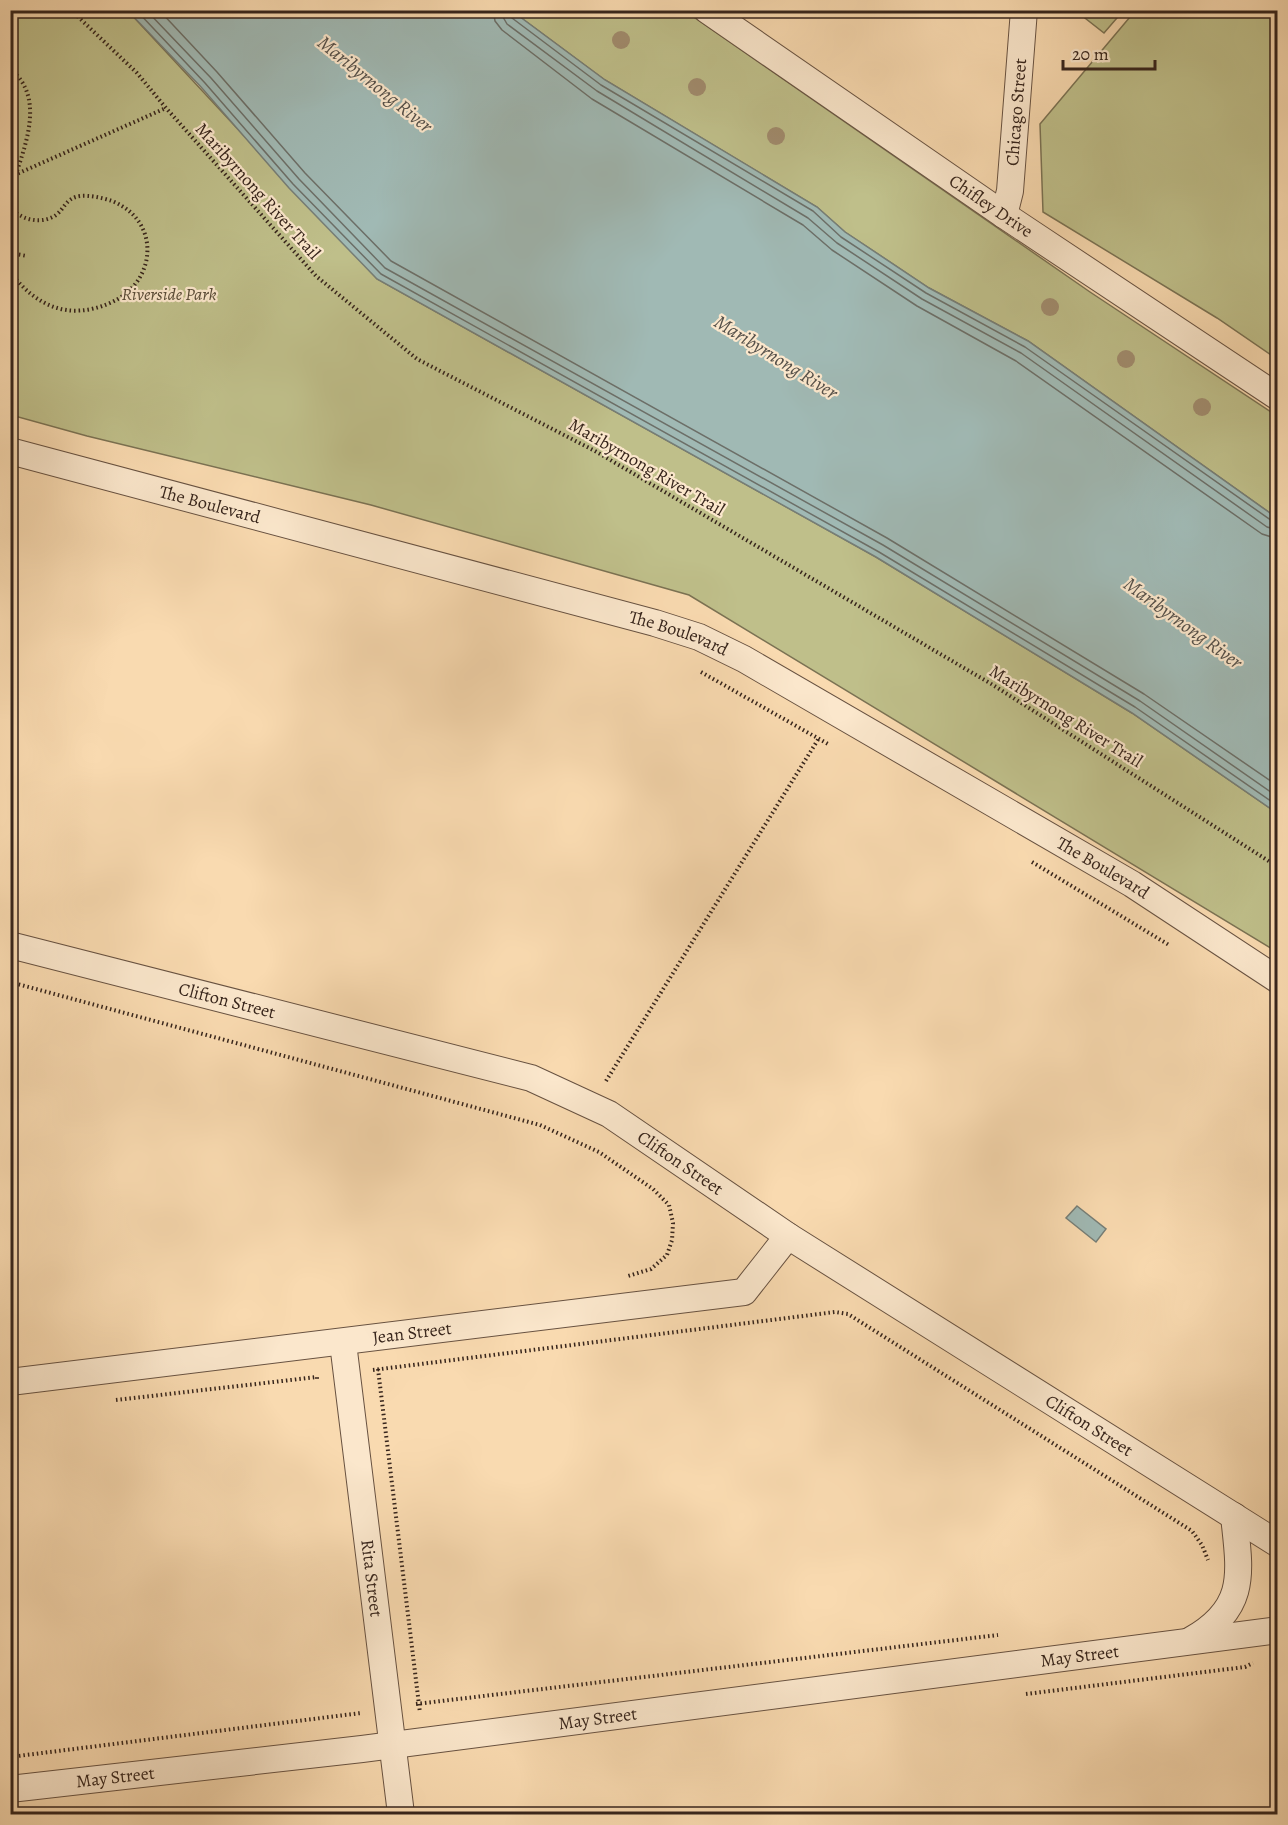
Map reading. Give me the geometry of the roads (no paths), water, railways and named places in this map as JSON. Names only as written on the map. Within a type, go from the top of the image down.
[{"type":"street","name":"Chifley Drive","points":[[707,10],[1004,215],[1278,397]]},
{"type":"street","name":"Chicago Street","points":[[1004,215],[1010,191],[1024,10]]},
{"type":"street","name":"The Boulevard","points":[[10,452],[531,589],[655,623],[699,638],[754,664],[1122,879],[1278,980]]},
{"type":"street","name":"Clifton Street","points":[[10,945],[531,1078],[609,1114],[788,1236],[1278,1544]]},
{"type":"street","name":"Jean Street","points":[[10,1382],[343,1343],[744,1292],[788,1236]]},
{"type":"street","name":"Rita Street","points":[[343,1343],[401,1815]]},
{"type":"street","name":"May Street","points":[[1186,1643],[1207,1631],[1227,1613],[1238,1585],[1239,1561],[1234,1516]]},
{"type":"street","name":"May Street","points":[[10,1789],[392,1744],[1278,1630]]},
{"type":"water","name":"Maribyrnong River","points":[[128,11],[512,11],[605,80],[817,207],[845,232],[929,288],[1028,341],[1277,518],[1277,813],[1132,713],[876,557],[377,279],[289,188],[201,87]]},
{"type":"water","points":[[1077,1206],[1106,1229],[1096,1242],[1066,1218]]},
{"type":"park label","name":"Riverside Park","points":[[169,294]]}]
